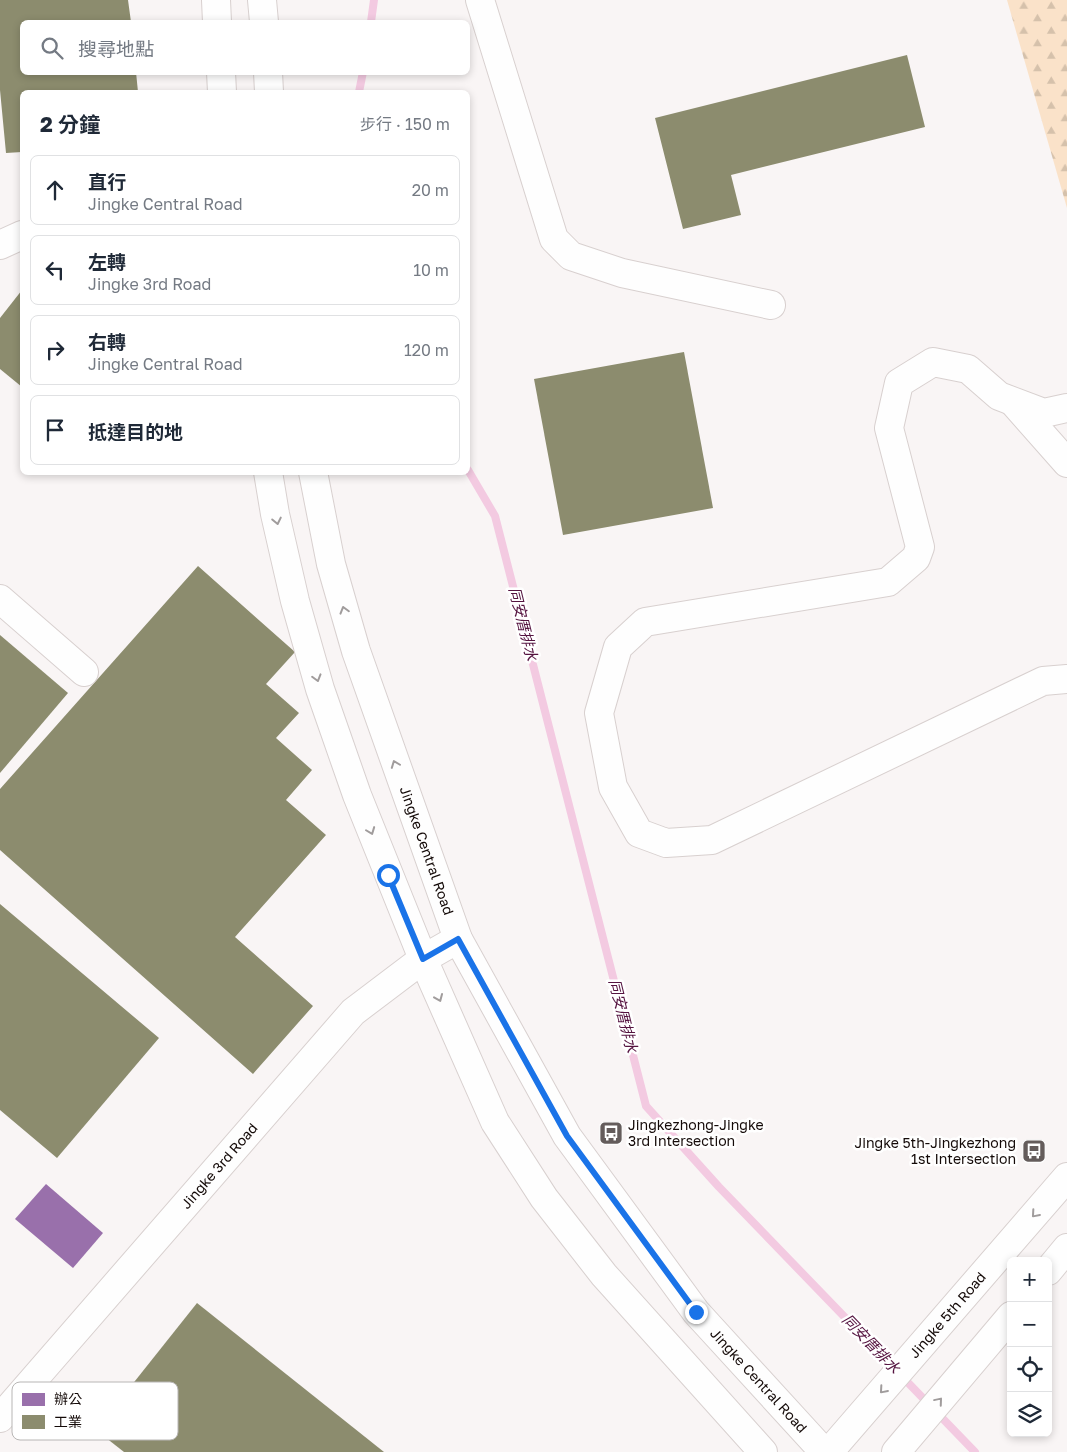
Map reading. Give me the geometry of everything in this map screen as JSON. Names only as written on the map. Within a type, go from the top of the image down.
[{"type":"street","points":[[216,0],[217,20]]},
{"type":"street","points":[[262,0],[264,20]]},
{"type":"street","points":[[480,0],[554,240],[571,256],[622,273],[772,305]]},
{"type":"street","points":[[220,75],[222,90]]},
{"type":"street","points":[[268,75],[269,90]]},
{"type":"street","points":[[0,245],[20,236]]},
{"type":"street","points":[[1067,408],[1044,413],[999,396],[968,368],[933,362],[899,383],[889,428],[920,546],[916,558],[888,582],[645,622],[618,648],[599,712],[613,787],[639,833],[666,842],[712,840],[1044,681],[1067,679]]},
{"type":"street","points":[[1011,400],[1067,463]]},
{"type":"street","points":[[268,475],[275,514],[295,601],[320,689],[357,795],[423,959],[495,1122],[544,1198],[604,1275],[763,1452]]},
{"type":"street","name":"Jingke Central Road","points":[[314,475],[332,564],[356,651],[458,939],[567,1136],[696,1312],[824,1452]]},
{"type":"street","points":[[0,599],[84,672]]},
{"type":"street","name":"Jingke 3rd Road","points":[[31,1382],[353,1012],[423,959],[458,939]]},
{"type":"street","name":"Jingke 5th Road","points":[[829,1452],[1067,1177]]},
{"type":"street","points":[[1052,1266],[1067,1248]]},
{"type":"street","points":[[896,1452],[1007,1321]]},
{"type":"street","name":"Jingke 3rd Road","points":[[0,1418],[12,1404]]},
{"type":"green space","points":[[1007,0],[1067,0],[1067,208]]},
{"type":"building: 辦公","points":[[46,1184],[103,1233],[73,1268],[15,1219]]},
{"type":"building: 工業","points":[[0,0],[128,0],[131,20],[20,20],[20,75],[136,75],[138,90],[20,90],[20,152],[6,153],[0,90]]},
{"type":"building: 工業","points":[[907,55],[925,127],[731,175],[741,215],[683,229],[655,118]]},
{"type":"building: 工業","points":[[20,293],[20,385],[0,369],[0,318]]},
{"type":"building: 工業","points":[[684,352],[713,508],[563,535],[534,379]]},
{"type":"building: 工業","points":[[198,566],[295,652],[266,684],[299,713],[276,738],[312,770],[286,800],[326,835],[235,937],[313,1006],[253,1074],[0,850],[0,789]]},
{"type":"building: 工業","points":[[0,635],[68,693],[0,773]]},
{"type":"building: 工業","points":[[0,904],[159,1038],[57,1158],[0,1110]]},
{"type":"building: 工業","points":[[197,1303],[384,1452],[124,1452],[109,1440],[178,1440],[178,1382],[134,1382]]},
{"type":"waterway","name":"同安厝排水","points":[[371,20],[374,0]]},
{"type":"waterway","name":"同安厝排水","points":[[359,90],[362,75]]},
{"type":"waterway","name":"同安厝排水","points":[[470,473],[495,516],[646,1106],[719,1187],[975,1452]]},
{"type":"place","name":"Jingkezhong-Jingke 3rd Intersection","points":[[611,1133]]},
{"type":"place","name":"Jingke 5th-Jingkezhong 1st Intersection","points":[[1034,1151]]},
{"type":"route","points":[[388,875],[423,959],[458,939],[567,1136],[696,1312]]}]
